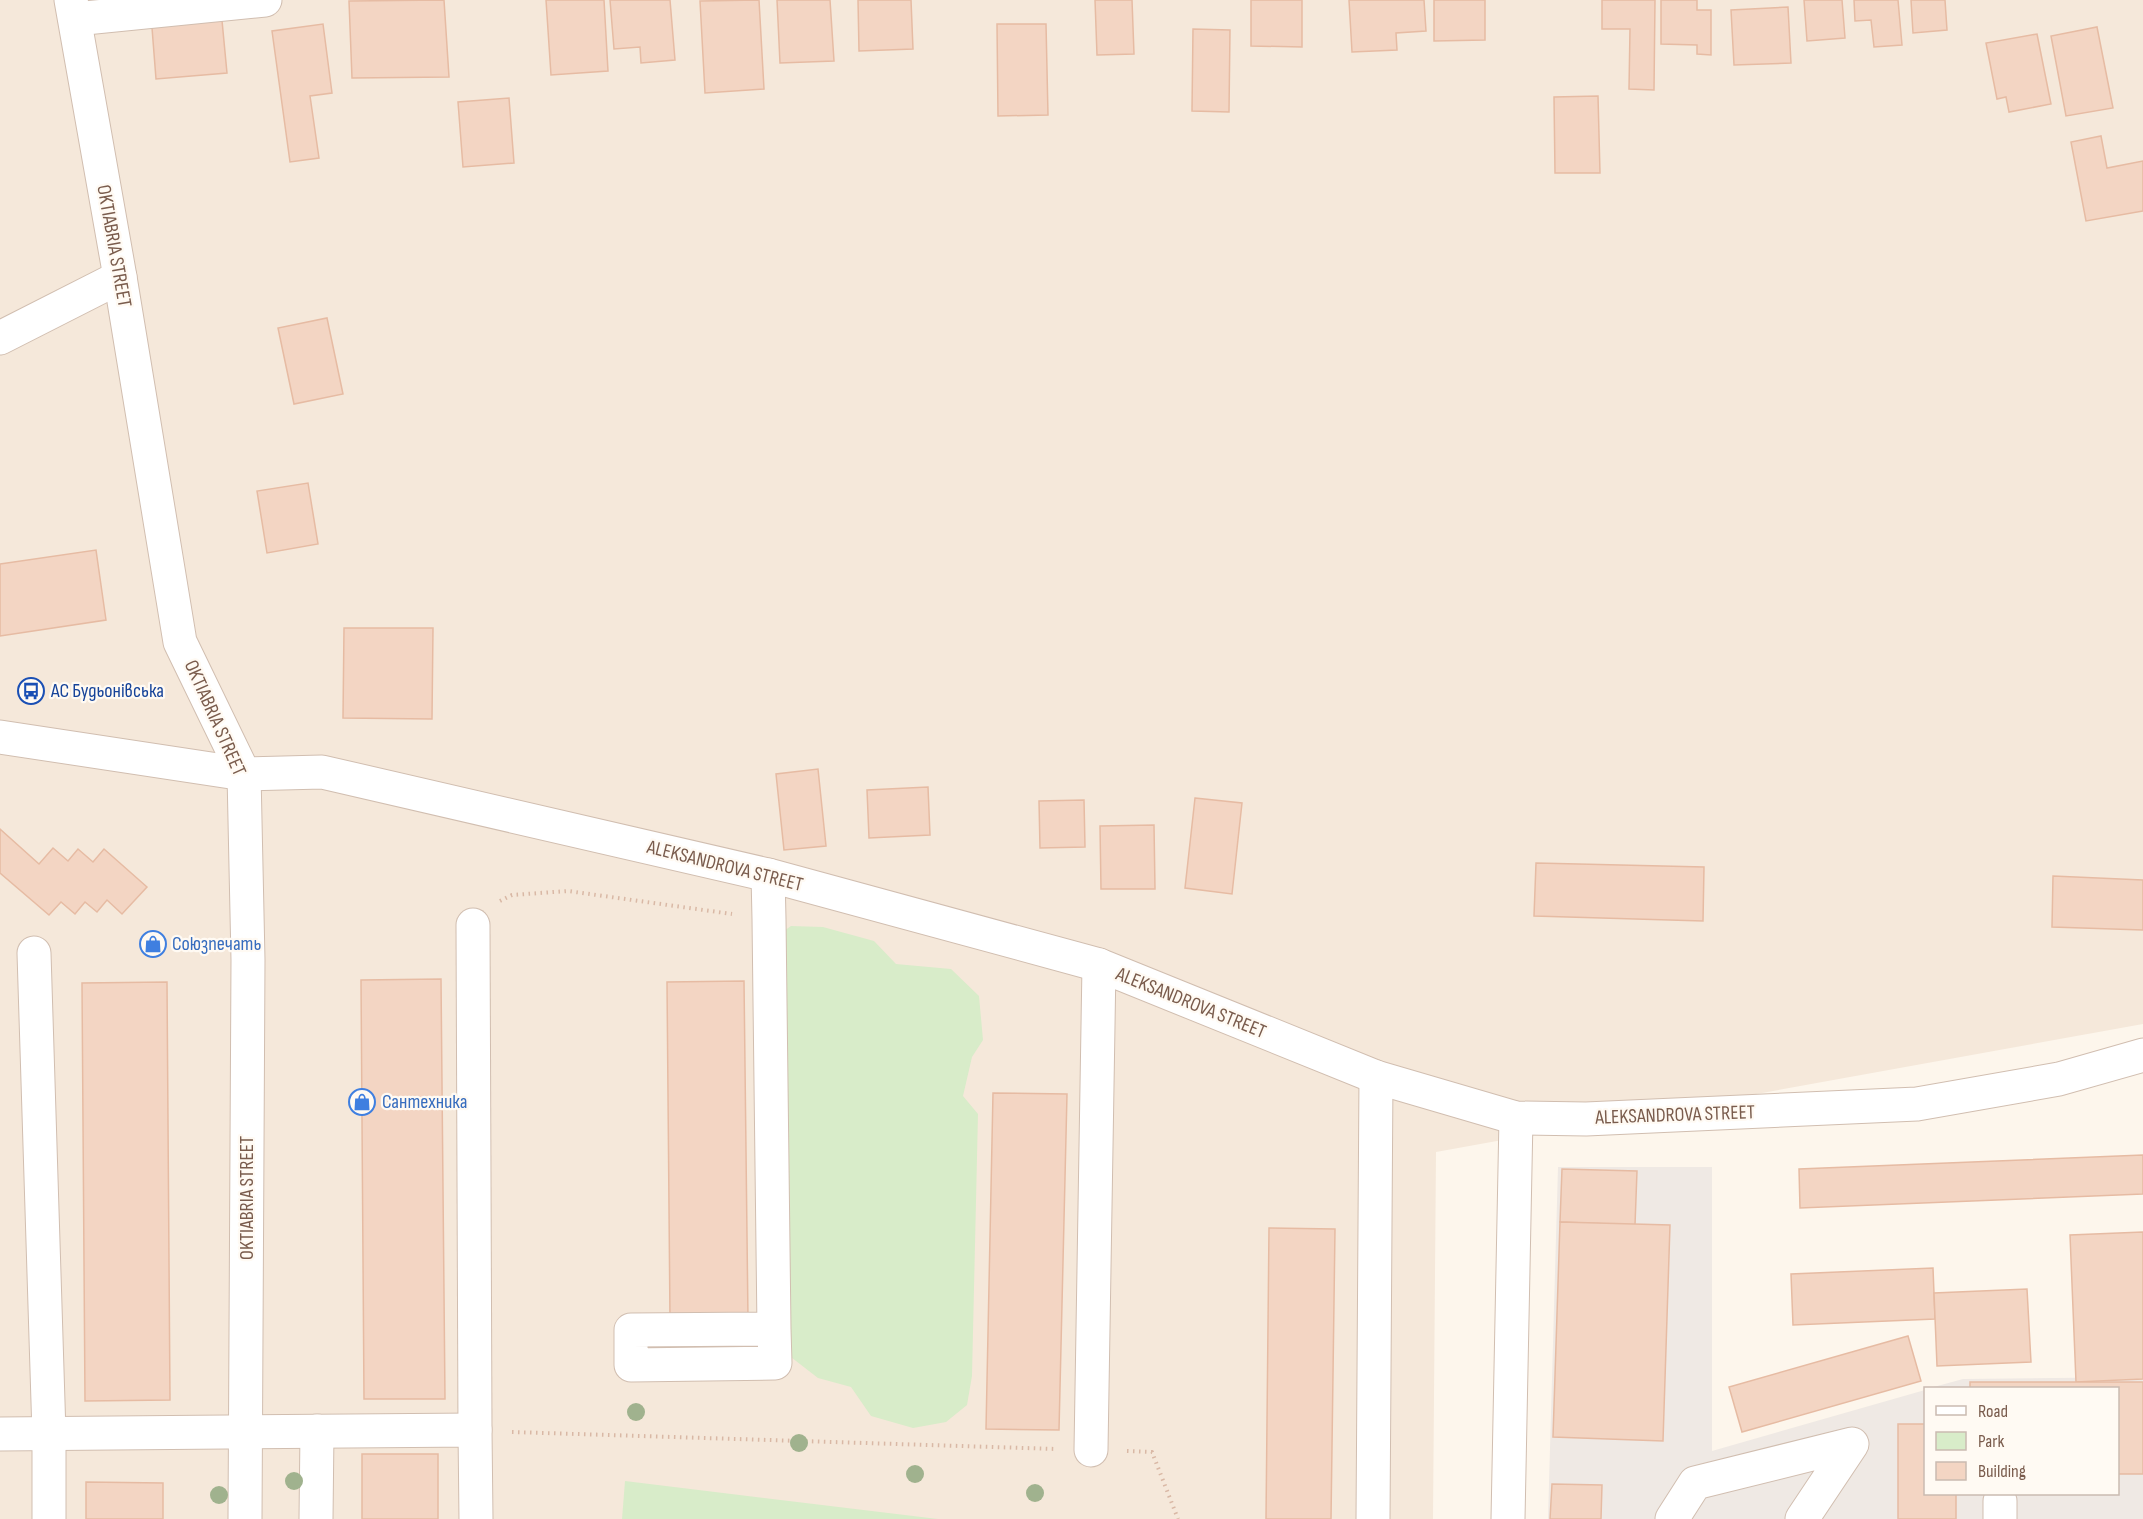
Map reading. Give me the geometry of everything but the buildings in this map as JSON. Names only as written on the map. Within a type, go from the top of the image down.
[{"type":"street","points":[[73,10],[265,0]]},
{"type":"street","name":"OKTIABRIA STREET","points":[[73,10],[180,642],[244,774],[248,960],[245,1519]]},
{"type":"street","points":[[0,338],[120,277]]},
{"type":"street","name":"ALEKSANDROVA STREET","points":[[0,737],[244,774],[322,772],[768,875],[1099,966],[1376,1077],[1516,1118],[1598,1119],[1917,1104],[2059,1079],[2143,1055]]},
{"type":"street","points":[[768,875],[774,1329]]},
{"type":"street","points":[[473,925],[476,1519]]},
{"type":"street","points":[[34,952],[49,1434],[49,1519]]},
{"type":"street","points":[[1091,1450],[1099,966]]},
{"type":"street","points":[[1373,1519],[1376,1077]]},
{"type":"street","points":[[1508,1519],[1516,1118]]},
{"type":"street","points":[[0,1434],[476,1430]]},
{"type":"street","points":[[316,1519],[317,1431]]},
{"type":"street","points":[[1672,1519],[1695,1483],[1852,1444],[1802,1519]]},
{"type":"path","points":[[473,925],[478,913],[487,906],[512,896],[568,891],[769,919]]},
{"type":"path","points":[[476,1430],[1152,1452],[1178,1519]]},
{"type":"shaded area","points":[[0,0],[2143,0],[2143,1024],[1436,1152],[1433,1519],[0,1519]]},
{"type":"shaded area","points":[[1558,1167],[1712,1167],[1712,1451],[1924,1390],[1924,1495],[2119,1495],[2119,1387],[1934,1387],[1963,1379],[2143,1377],[2143,1519],[1548,1519]]},
{"type":"green space","points":[[791,926],[823,927],[874,941],[896,964],[951,969],[979,996],[983,1040],[972,1057],[963,1096],[978,1114],[972,1376],[967,1405],[946,1422],[913,1428],[871,1416],[851,1387],[818,1378],[787,1354],[774,938]]},
{"type":"green space","points":[[625,1481],[938,1519],[622,1519]]},
{"type":"place","name":"АС Будьонівська","points":[[31,691]]},
{"type":"place","name":"Союзпечать","points":[[153,944]]},
{"type":"place","name":"Сантехника","points":[[362,1102]]}]
